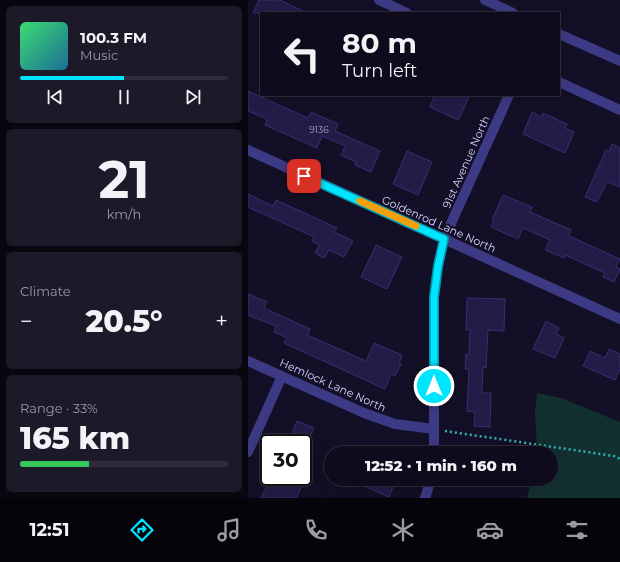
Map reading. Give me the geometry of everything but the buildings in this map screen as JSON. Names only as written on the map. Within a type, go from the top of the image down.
[{"type":"street","points":[[379,0],[405,12]]},
{"type":"street","points":[[485,0],[505,4],[512,12]]},
{"type":"street","points":[[560,34],[620,62]]},
{"type":"street","points":[[560,82],[620,110]]},
{"type":"street","name":"91st Avenue North","points":[[434,446],[434,297],[438,266],[444,239],[509,96]]},
{"type":"street","name":"Goldenrod Lane North","points":[[248,150],[620,319]]},
{"type":"street","name":"Hemlock Lane North","points":[[248,361],[381,420],[395,424],[434,429]]},
{"type":"street","points":[[248,452],[282,376]]},
{"type":"street","points":[[425,498],[429,486]]},
{"type":"path","points":[[434,429],[614,456],[620,459]]},
{"type":"green space","points":[[537,393],[561,398],[620,422],[620,498],[527,498],[530,486],[558,486],[558,446],[537,446],[535,411]]},
{"type":"slow traffic","points":[[360,201],[416,226]]},
{"type":"route","points":[[304,176],[444,239],[438,266],[434,297],[434,386]]}]
